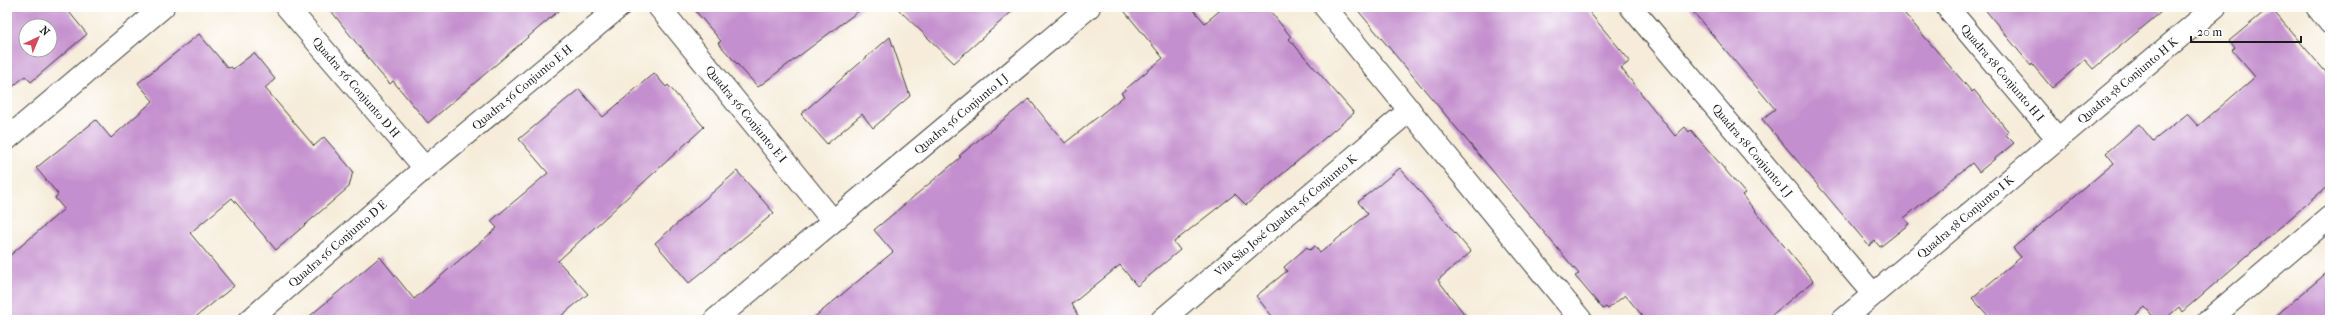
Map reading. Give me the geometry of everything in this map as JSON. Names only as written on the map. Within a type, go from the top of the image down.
[{"type":"street","points":[[7,139],[163,7]]},
{"type":"street","name":"Quadra 56 Conjunto D H","points":[[287,7],[425,168]]},
{"type":"street","name":"Quadra 56 Conjunto E H","points":[[425,168],[619,7]]},
{"type":"street","name":"Quadra 56 Conjunto E I","points":[[659,7],[833,221]]},
{"type":"street","name":"Quadra 56 Conjunto I J","points":[[715,320],[1089,7]]},
{"type":"street","points":[[1325,7],[1581,320]]},
{"type":"street","name":"Quadra 58 Conjunto I J","points":[[1631,7],[1873,294]]},
{"type":"street","name":"Quadra 58 Conjunto H I","points":[[1947,7],[2058,139]]},
{"type":"street","name":"Quadra 58 Conjunto H K","points":[[2058,139],[2215,7]]},
{"type":"street","points":[[2317,7],[2330,23]]},
{"type":"street","name":"Vila São José Quadra 56 Conjunto K","points":[[1162,320],[1410,110]]},
{"type":"street","name":"Quadra 58 Conjunto I K","points":[[1842,320],[2058,139]]},
{"type":"street","name":"Quadra 56 Conjunto D E","points":[[250,320],[425,168]]},
{"type":"street","points":[[2209,320],[2330,217]]},
{"type":"building","points":[[7,7],[65,7],[87,34],[31,82],[25,76],[7,92]]},
{"type":"building","points":[[328,7],[563,7],[428,123],[393,81],[390,84],[380,73]]},
{"type":"building","points":[[692,7],[864,7],[758,87],[718,43],[721,41]]},
{"type":"building","points":[[896,7],[1017,7],[954,63]]},
{"type":"building","points":[[1121,7],[1191,7],[1205,23],[1224,7],[1267,7],[1291,37],[1289,39],[1354,113],[1246,205],[1235,194],[1174,242],[1180,250],[1137,286],[1120,265],[1072,304],[1080,320],[811,320],[893,252],[874,230],[961,157],[959,156],[1029,99],[1065,143],[1124,96],[1121,93],[1163,58]]},
{"type":"building","points":[[1355,7],[1585,7],[1630,61],[1621,68],[1675,136],[1685,127],[1689,132],[1691,130],[1745,193],[1742,195],[1813,281],[1766,320],[1646,320],[1625,295],[1608,309],[1606,307],[1603,309],[1575,276],[1579,274]]},
{"type":"building","points":[[1689,7],[1899,7],[1972,92],[1974,90],[2009,132],[2006,135],[2014,143],[1979,172],[1972,163],[1904,218],[1909,224],[1880,247],[1875,241],[1869,246],[1762,119],[1775,109]]},
{"type":"building","points":[[1983,7],[2167,7],[2093,69],[2085,60],[2052,88],[2032,64],[2031,66]]},
{"type":"building","points":[[2270,7],[2330,77],[2330,184],[2182,312],[2179,307],[2164,320],[2156,320],[2145,307],[2130,320],[1992,320],[1972,298],[2021,257],[2013,248],[2114,163],[2106,153],[2139,124],[2153,141],[2187,114],[2198,126],[2255,77],[2232,50],[2235,48],[2229,41]]},
{"type":"building","points":[[199,34],[228,68],[231,67],[233,69],[254,53],[275,79],[265,88],[314,146],[324,137],[353,171],[349,187],[276,250],[232,198],[190,233],[234,286],[192,320],[7,320],[7,258],[64,209],[55,198],[58,194],[36,168],[96,120],[111,138],[153,101],[138,83]]},
{"type":"building","points":[[890,37],[910,96],[873,128],[862,114],[827,144],[801,114]]},
{"type":"building","points":[[654,73],[666,87],[668,85],[704,127],[558,261],[588,294],[556,320],[305,320],[380,257],[414,299],[497,228],[491,221],[548,173],[519,139],[579,89],[603,117]]},
{"type":"building","points":[[1400,168],[1471,252],[1438,280],[1469,320],[1275,320],[1256,296],[1287,271],[1284,267],[1307,247],[1310,250],[1315,246],[1320,253],[1368,214],[1358,202]]},
{"type":"building","points":[[737,171],[774,213],[689,283],[655,243]]},
{"type":"building","points":[[2330,270],[2330,320],[2271,320]]}]
